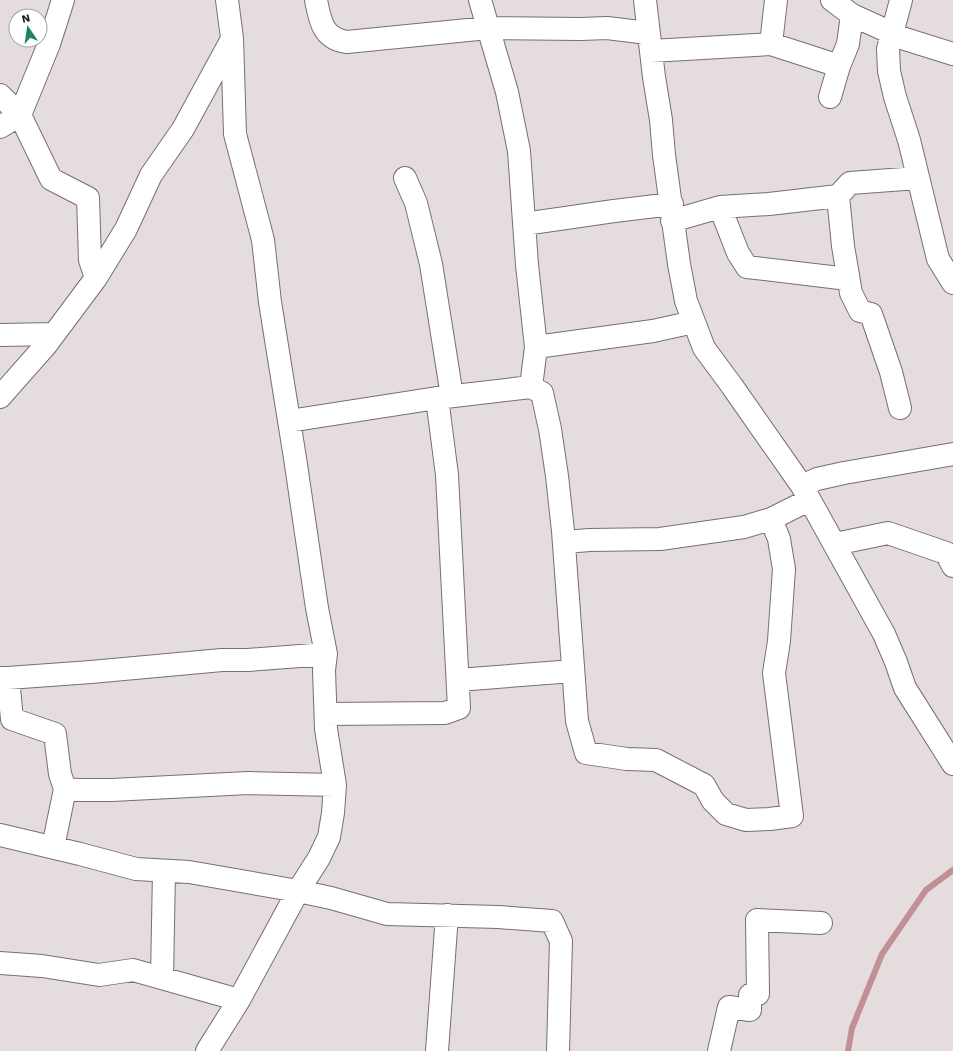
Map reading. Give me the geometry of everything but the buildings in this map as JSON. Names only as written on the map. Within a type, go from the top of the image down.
[{"type":"street","points":[[0,127],[20,115],[49,44],[63,0]]},
{"type":"street","points":[[207,1051],[239,1000],[298,891],[319,858],[329,836],[333,813],[335,785],[326,729],[324,670],[326,654],[317,608],[270,302],[263,240],[235,134],[232,38],[227,0]]},
{"type":"street","points":[[316,0],[324,28],[335,39],[341,41],[358,41],[488,28],[607,28],[650,42],[772,44],[839,66]]},
{"type":"street","points":[[480,0],[507,92],[519,151],[524,224],[536,347],[531,387]]},
{"type":"street","points":[[646,0],[664,155],[686,301],[704,348],[806,493],[884,634],[905,688],[953,764]]},
{"type":"street","points":[[772,44],[776,0]]},
{"type":"street","points":[[832,0],[852,16],[905,39],[953,54]]},
{"type":"street","points":[[901,0],[891,33],[888,49],[889,72],[909,140],[938,259],[953,283]]},
{"type":"street","points":[[830,97],[839,66],[848,44],[852,16]]},
{"type":"street","points":[[0,397],[54,334],[96,278],[126,229],[151,175],[182,129],[232,38]]},
{"type":"street","points":[[0,94],[20,115],[51,179],[88,198],[90,260],[96,278]]},
{"type":"street","points":[[326,714],[445,713],[459,708],[447,475],[445,397],[431,264],[416,203],[406,178]]},
{"type":"street","points":[[524,224],[620,210],[672,213],[838,196],[850,183],[918,178]]},
{"type":"street","points":[[838,196],[850,293],[860,311],[871,314],[891,372],[900,408]]},
{"type":"street","points":[[720,207],[738,253],[747,267],[848,279]]},
{"type":"street","points":[[536,347],[653,331],[694,322]]},
{"type":"street","points":[[0,336],[54,334]]},
{"type":"street","points":[[289,421],[445,397],[531,387],[542,393],[550,429],[564,542],[577,721],[586,753],[627,759],[656,760],[704,785],[714,801],[726,814],[746,820],[792,816],[774,673],[779,641],[784,568],[779,539],[771,519]]},
{"type":"street","points":[[564,542],[660,539],[744,527],[771,519],[806,493],[817,479],[953,454]]},
{"type":"street","points":[[835,544],[888,533],[946,553],[953,566]]},
{"type":"street","points":[[52,847],[65,789],[60,774],[55,734],[12,719],[4,678],[91,672],[196,662],[326,654]]},
{"type":"street","points":[[458,680],[573,670]]},
{"type":"street","points":[[65,789],[112,790],[248,783],[335,785]]},
{"type":"street","points":[[0,835],[136,869],[189,872],[298,891],[331,898],[387,914],[498,917],[552,921],[561,941],[558,1051]]},
{"type":"street","points":[[162,978],[164,871]]},
{"type":"street","points":[[438,1051],[447,915]]},
{"type":"street","points":[[719,1051],[729,1007],[750,1010],[750,994],[758,994],[758,920],[821,923]]},
{"type":"street","points":[[0,963],[42,966],[99,975],[133,970],[239,1000]]},
{"type":"waterway","points":[[848,1051],[852,1028],[882,954],[926,890],[953,870]]}]
